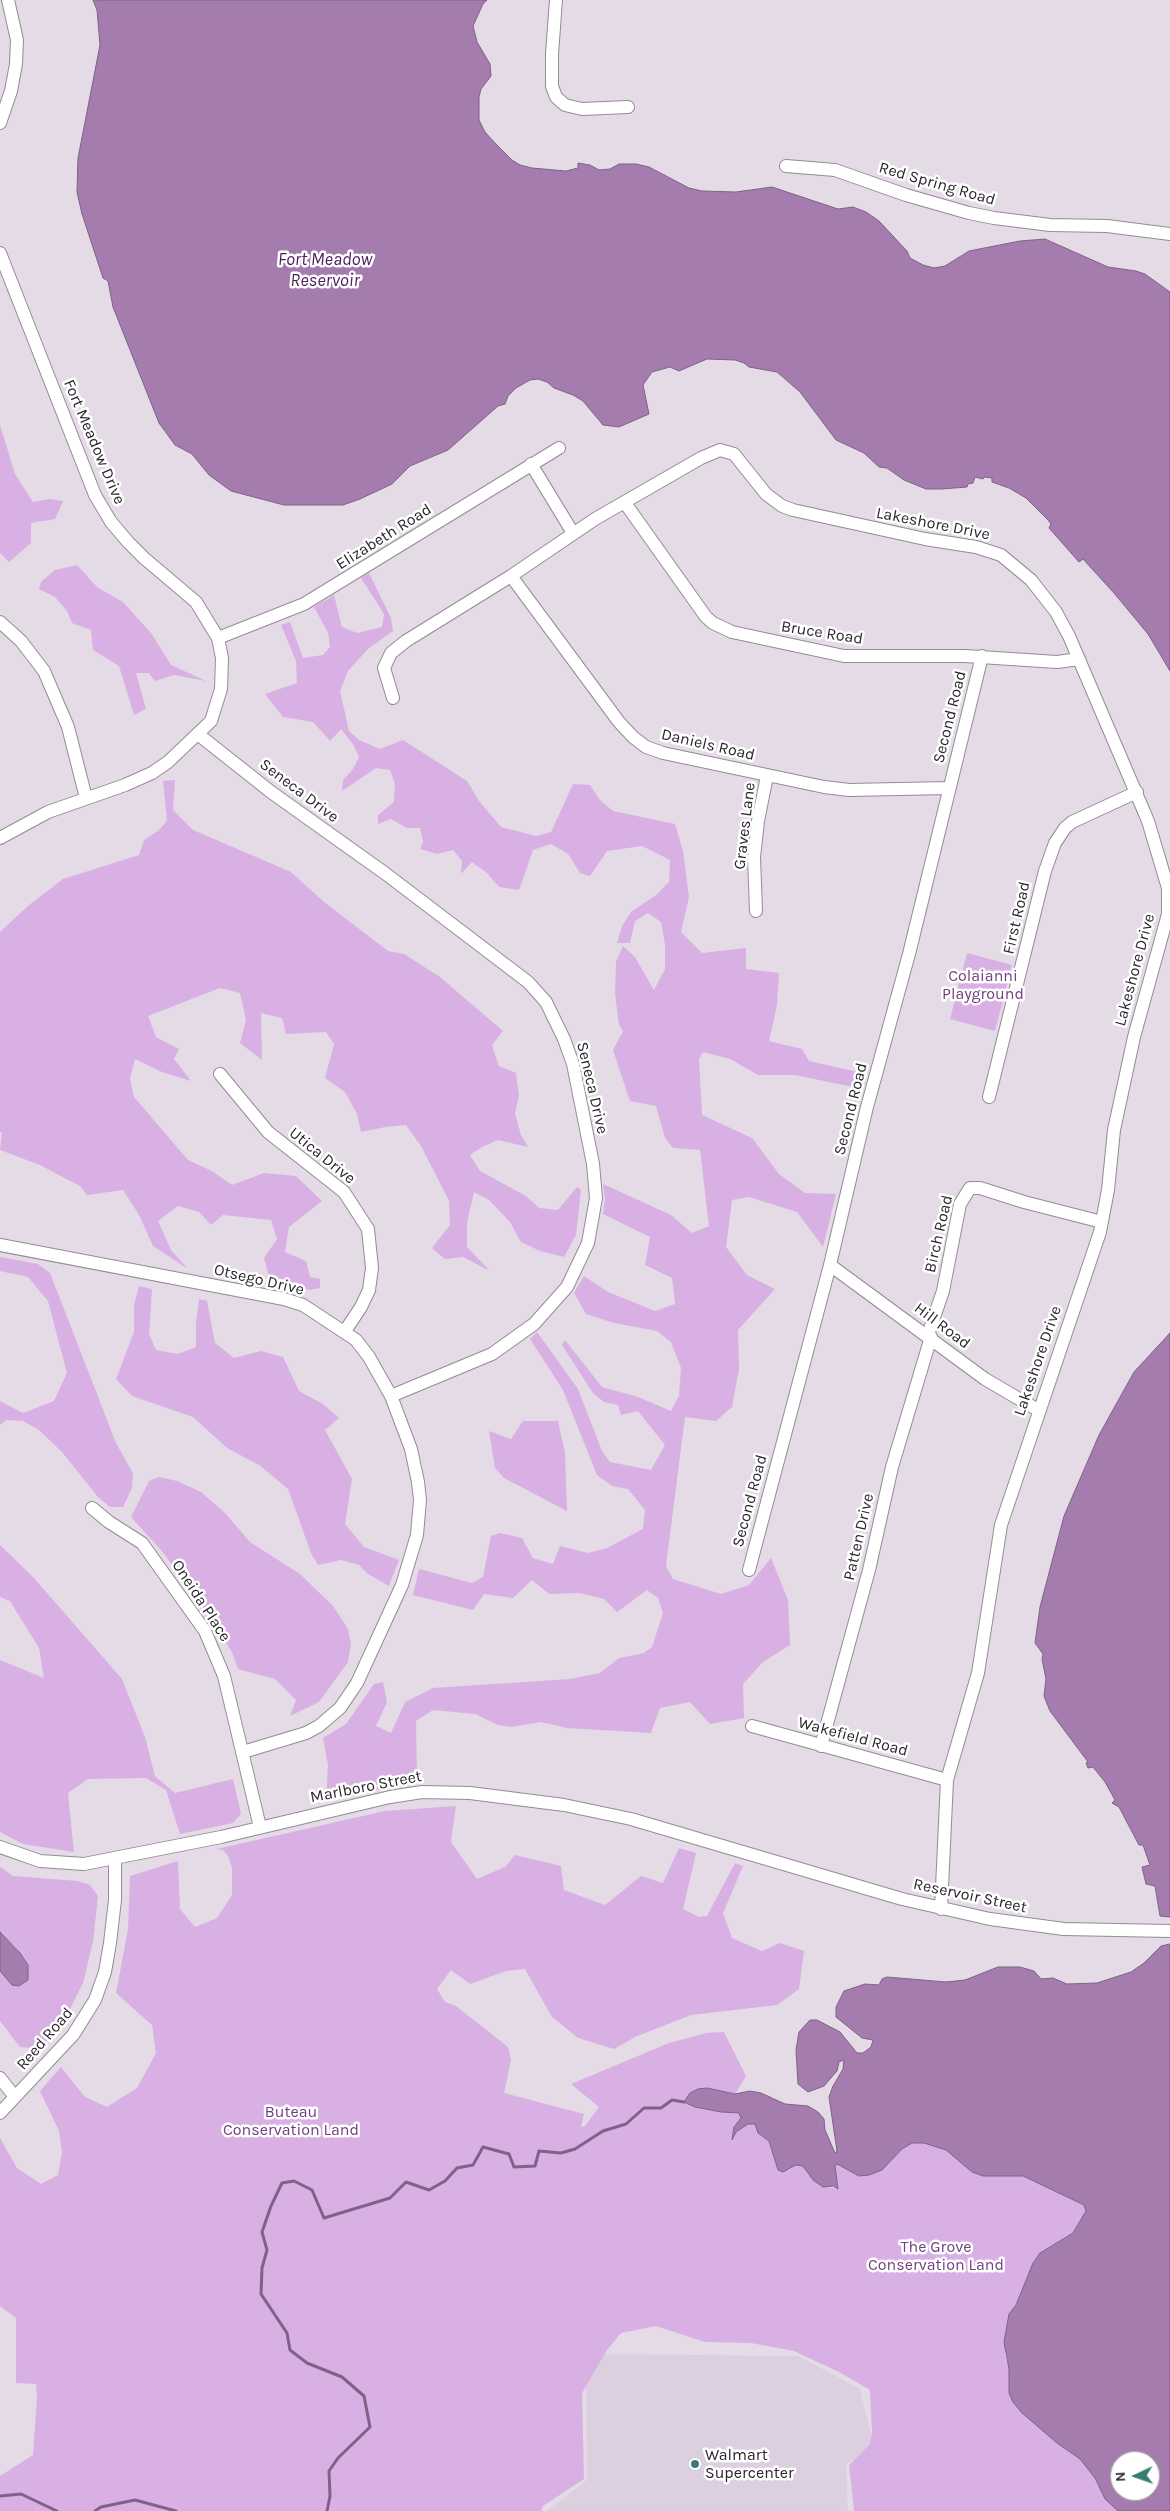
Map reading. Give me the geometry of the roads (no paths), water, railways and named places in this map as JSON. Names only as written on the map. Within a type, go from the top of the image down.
[{"type":"street","points":[[0,123],[11,91],[16,64],[17,40],[8,0]]},
{"type":"street","points":[[556,0],[552,86],[556,98],[565,104],[582,109],[628,107]]},
{"type":"street","name":"Red Spring Road","points":[[786,166],[835,170],[906,195],[994,218],[1050,225],[1107,226],[1170,234]]},
{"type":"street","name":"Fort Meadow Drive","points":[[0,253],[95,495],[111,522],[128,542],[196,602],[218,638],[222,658],[221,688],[211,721],[199,735],[168,762],[152,774],[48,812],[0,838]]},
{"type":"street","name":"Elizabeth Road","points":[[218,638],[304,604],[342,583],[559,448]]},
{"type":"street","name":"Lakeshore Drive","points":[[393,698],[384,668],[391,653],[406,641],[510,576],[573,533],[712,452],[727,451],[739,459],[766,494],[793,510],[925,539],[976,547],[1001,555],[1032,580],[1056,612],[1079,659],[1137,792],[1168,888],[1168,914],[1134,1036],[1114,1130],[1108,1190],[1102,1222],[1001,1525],[978,1673],[947,1780],[941,1909]]},
{"type":"street","points":[[531,464],[573,533]]},
{"type":"street","name":"Bruce Road","points":[[625,503],[698,608],[713,623],[722,628],[765,640],[844,656],[982,656],[1046,661],[1079,659]]},
{"type":"street","name":"Daniels Road","points":[[510,576],[619,722],[639,742],[663,753],[768,776],[849,790],[949,788]]},
{"type":"street","points":[[0,622],[21,641],[44,671],[68,728],[86,798]]},
{"type":"street","name":"Second Road","points":[[749,1570],[830,1265],[867,1107],[909,954],[982,656]]},
{"type":"street","name":"Seneca Drive","points":[[199,735],[271,792],[386,874],[528,982],[546,1002],[564,1039],[573,1064],[593,1164],[596,1198],[588,1243],[567,1287],[534,1324],[492,1354],[391,1396]]},
{"type":"street","name":"Graves Lane","points":[[756,911],[754,857],[758,821],[768,776]]},
{"type":"street","name":"First Road","points":[[989,1097],[1045,871],[1055,843],[1065,828],[1072,822],[1137,792]]},
{"type":"street","name":"Utica Drive","points":[[220,1074],[268,1132],[344,1192],[368,1229],[372,1268],[368,1290],[361,1308],[345,1332]]},
{"type":"street","name":"Birch Road","points":[[930,1336],[943,1291],[960,1204],[970,1188],[980,1188],[1024,1202],[1102,1222]]},
{"type":"street","name":"Otsego Drive","points":[[0,1245],[284,1299],[303,1305],[356,1340],[369,1357],[391,1396],[411,1449],[420,1500],[417,1535],[402,1585],[357,1683],[340,1708],[319,1726],[306,1733],[243,1752]]},
{"type":"street","name":"Hill Road","points":[[830,1265],[998,1387],[1038,1410]]},
{"type":"street","name":"Patten Drive","points":[[821,1746],[867,1576],[892,1467],[930,1336]]},
{"type":"street","name":"Oneida Place","points":[[92,1508],[109,1522],[142,1543],[205,1631],[224,1676],[260,1827]]},
{"type":"street","name":"Wakefield Road","points":[[752,1726],[947,1780]]},
{"type":"street","name":"Marlboro Street","points":[[0,1846],[28,1858],[54,1863],[84,1864],[260,1827],[390,1796],[422,1792],[461,1792],[608,1813],[768,1858]]},
{"type":"street","name":"Reservoir Street","points":[[768,1858],[941,1909],[1037,1926],[1111,1931],[1170,1931]]},
{"type":"street","name":"Reed Road","points":[[0,2113],[73,2034],[95,2000],[105,1972],[110,1943],[115,1900],[115,1859]]},
{"type":"street","points":[[0,2078],[15,2097]]},
{"type":"water","name":"Fort Meadow Reservoir","points":[[93,0],[487,0],[483,4],[473,26],[477,42],[490,64],[491,76],[481,89],[479,120],[485,132],[494,142],[512,160],[520,165],[566,171],[578,168],[578,163],[590,165],[599,170],[610,169],[619,164],[636,164],[649,167],[689,188],[702,191],[736,192],[772,187],[838,209],[853,207],[866,212],[879,221],[907,251],[910,258],[934,268],[945,266],[969,251],[1020,241],[1045,239],[1108,267],[1145,274],[1170,292],[1170,671],[1148,634],[1114,593],[1083,559],[1079,562],[1049,528],[1051,524],[1048,520],[1026,498],[1009,488],[992,482],[992,478],[984,477],[983,479],[975,477],[973,483],[968,484],[967,487],[942,489],[926,489],[904,480],[887,468],[879,467],[864,453],[836,440],[800,392],[777,372],[749,367],[735,360],[707,359],[679,371],[670,367],[652,372],[643,385],[649,414],[619,427],[603,425],[583,401],[573,395],[554,388],[547,382],[538,379],[530,380],[516,388],[508,396],[505,404],[498,406],[448,450],[410,466],[392,484],[343,505],[284,505],[231,491],[209,475],[192,454],[175,445],[159,423],[113,307],[108,281],[103,278],[82,214],[77,192],[78,158],[100,45],[97,10]]},
{"type":"water","points":[[1170,1333],[1170,1917],[1160,1916],[1155,1886],[1146,1884],[1142,1867],[1150,1865],[1143,1845],[1139,1845],[1119,1807],[1112,1803],[1115,1800],[1105,1782],[1093,1767],[1088,1768],[1086,1763],[1088,1762],[1050,1711],[1044,1696],[1046,1679],[1042,1659],[1043,1654],[1035,1643],[1040,1607],[1064,1516],[1099,1435],[1134,1372]]},
{"type":"water","points":[[0,1932],[20,1953],[28,1965],[28,1980],[19,1986],[12,1985],[0,1971]]},
{"type":"water","points":[[1170,1944],[1170,2511],[1118,2511],[1105,2499],[1095,2478],[1080,2459],[1057,2443],[1022,2413],[1013,2402],[1009,2393],[1009,2369],[1004,2342],[1009,2314],[1016,2305],[1033,2263],[1040,2253],[1073,2233],[1086,2211],[1084,2205],[1023,2176],[983,2176],[972,2172],[946,2150],[924,2143],[912,2143],[902,2149],[882,2170],[869,2175],[859,2176],[837,2164],[835,2166],[838,2189],[833,2186],[823,2187],[813,2180],[803,2166],[796,2165],[783,2172],[778,2170],[769,2141],[758,2133],[755,2124],[748,2124],[736,2132],[732,2140],[734,2127],[741,2118],[739,2113],[695,2107],[684,2102],[690,2093],[698,2089],[707,2088],[735,2094],[750,2091],[761,2093],[785,2104],[808,2106],[818,2112],[824,2119],[825,2130],[835,2153],[837,2151],[829,2097],[843,2069],[844,2060],[839,2062],[837,2071],[824,2086],[808,2092],[798,2084],[796,2050],[799,2032],[810,2020],[817,2020],[840,2032],[857,2053],[863,2053],[871,2047],[873,2040],[862,2038],[836,2017],[836,2007],[844,1991],[865,1984],[879,1985],[882,1979],[887,1977],[946,1982],[965,1980],[998,1967],[1020,1967],[1034,1971],[1041,1979],[1053,1978],[1067,1984],[1097,1983],[1131,1972],[1144,1963],[1161,1946]]},
{"type":"waterway","points":[[327,2511],[330,2496],[329,2471],[338,2458],[370,2427],[364,2396],[342,2377],[307,2363],[290,2350],[287,2333],[261,2294],[262,2268],[267,2250],[262,2232],[282,2183],[294,2181],[312,2190],[324,2218],[390,2198],[406,2182],[429,2190],[445,2181],[457,2168],[473,2165],[483,2147],[509,2154],[514,2167],[535,2166],[539,2151],[561,2153],[575,2149],[603,2131],[626,2124],[644,2108],[661,2108],[672,2100],[684,2102]]},
{"type":"waterway","points":[[0,2496],[21,2494],[57,2511]]},
{"type":"waterway","points":[[95,2511],[101,2507],[135,2500],[176,2511]]},
{"type":"place","name":"Walmart Supercenter","points":[[695,2464]]},
{"type":"park label","name":"Colaianni Playground","points":[[983,985]]},
{"type":"park label","name":"Buteau Conservation Land","points":[[291,2121]]},
{"type":"park label","name":"The Grove Conservation Land","points":[[936,2256]]}]
